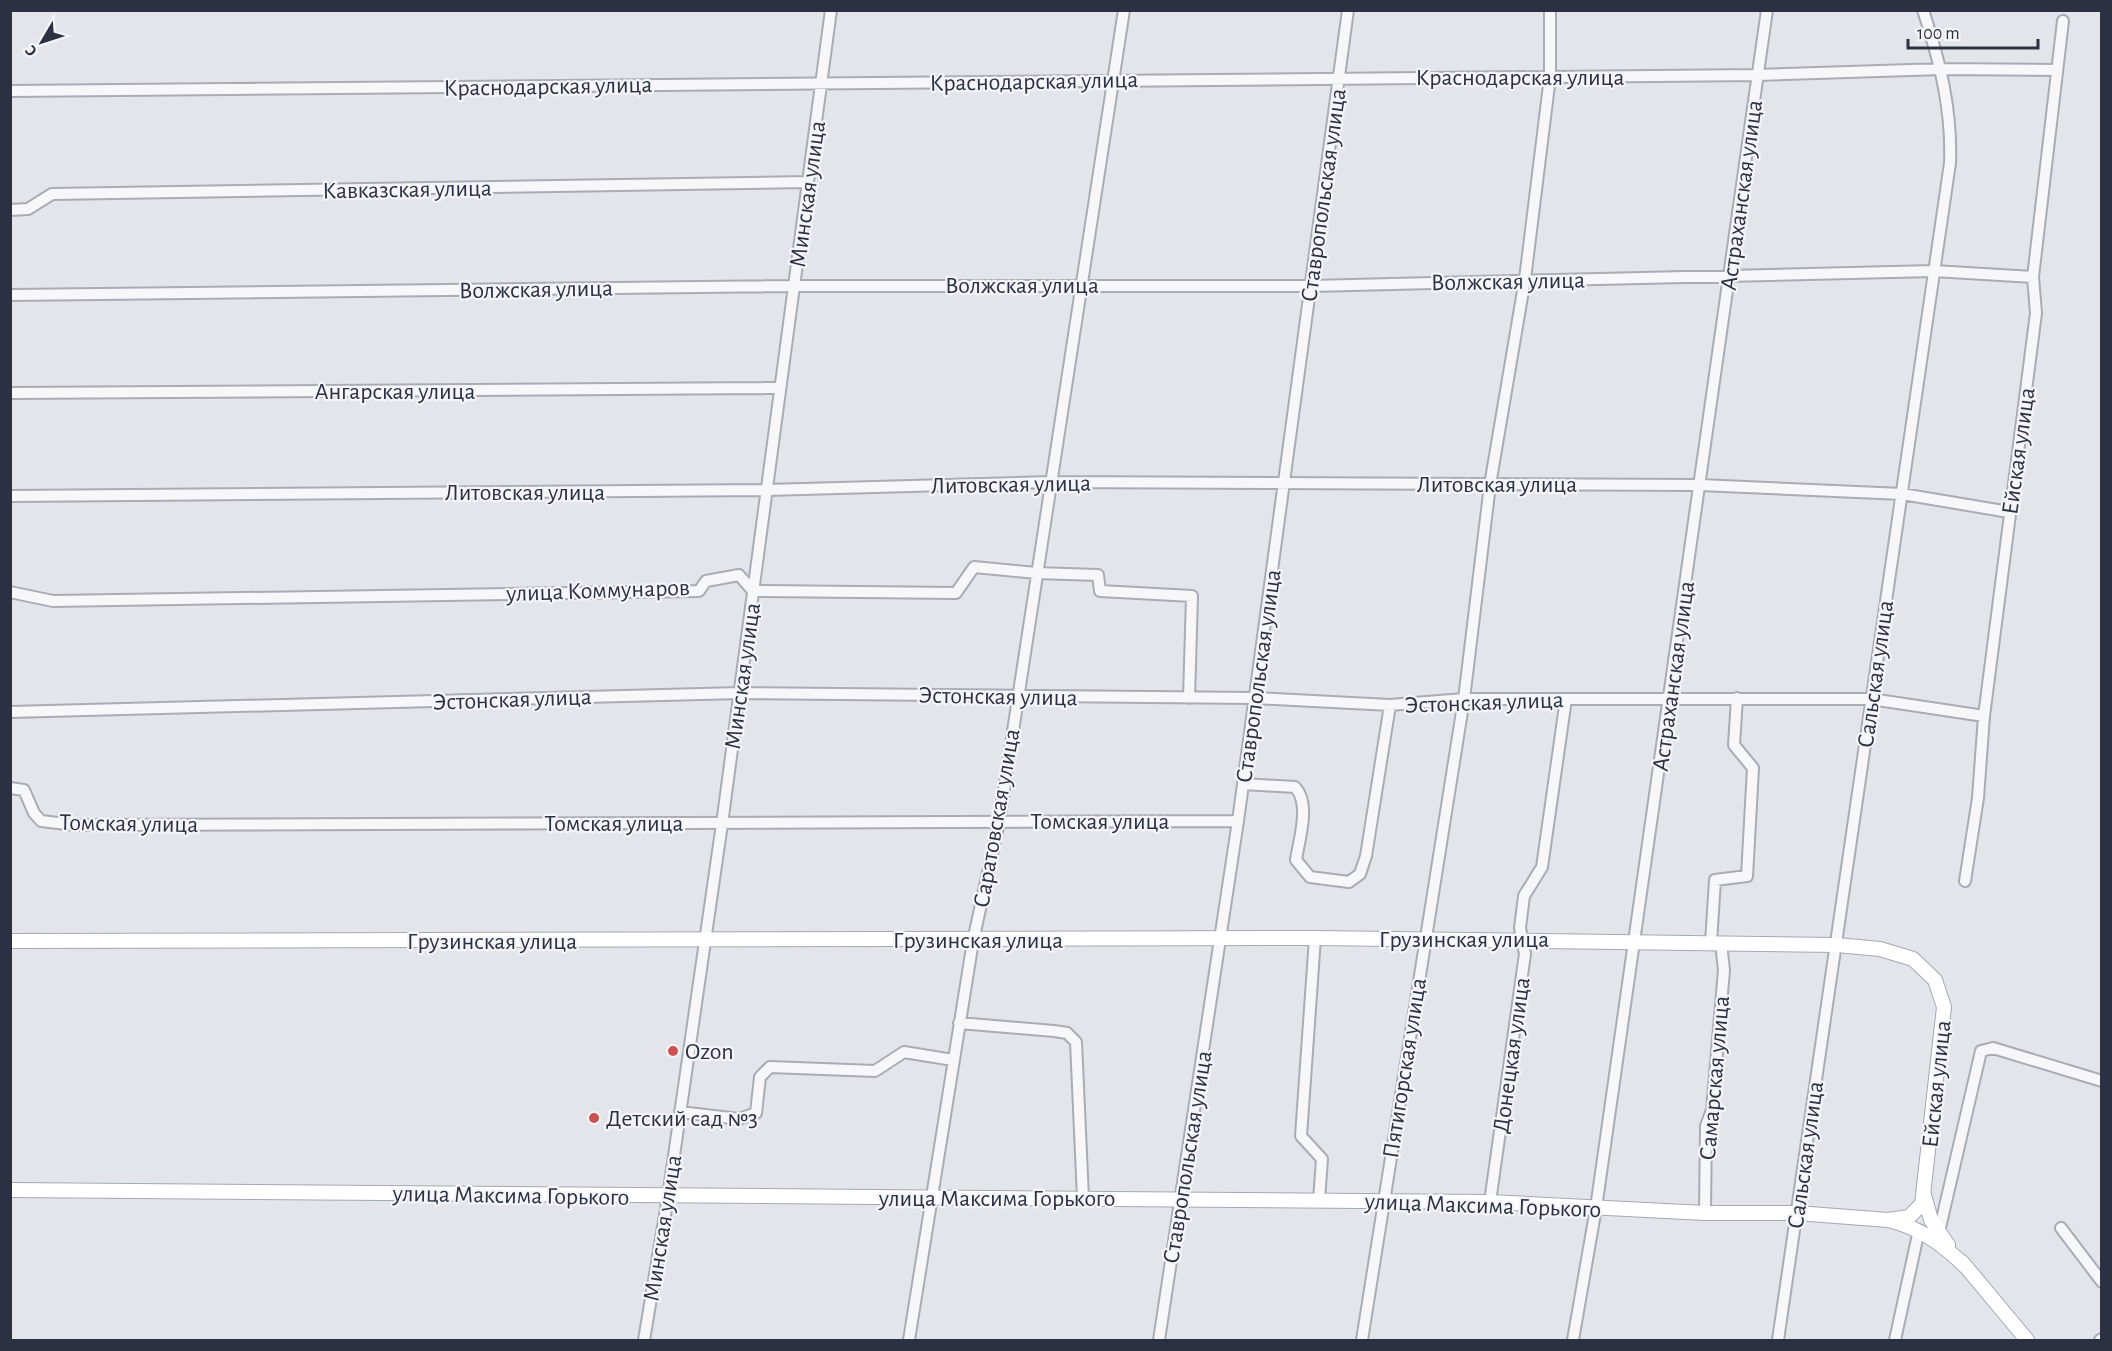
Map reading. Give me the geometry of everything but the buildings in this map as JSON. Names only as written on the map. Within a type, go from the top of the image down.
[{"type":"main road","name":"Грузинская улица","points":[[10,941],[1315,938],[1633,940],[1836,945],[1900,953],[1926,968],[1935,980]]},
{"type":"main road","name":"Ейская улица","points":[[1924,1190],[1944,1007],[1935,980]]},
{"type":"main road","name":"улица Максима Горького","points":[[10,1190],[1490,1202],[1705,1213],[1797,1214],[1888,1220],[1918,1230],[1935,1239],[1968,1269]]},
{"type":"main road","points":[[1888,1220],[1901,1220],[1917,1212],[1924,1190]]},
{"type":"main road","points":[[1924,1190],[1931,1220],[1939,1232],[2027,1341]]},
{"type":"street","name":"Минская улица","points":[[644,1341],[668,1197],[722,824],[831,10]]},
{"type":"street","name":"Саратовская улица","points":[[909,1341],[973,940],[999,822],[1111,80],[1124,10]]},
{"type":"street","name":"Ставропольская улица","points":[[1159,1341],[1238,821],[1348,10]]},
{"type":"street","name":"Пятигорская улица","points":[[1362,1341],[1424,938],[1464,699],[1490,485],[1525,279],[1550,77],[1550,10]]},
{"type":"street","name":"Астраханская улица","points":[[1573,1341],[1596,1208],[1767,10]]},
{"type":"street","name":"Сальская улица","points":[[1778,1341],[1950,163],[1951,133],[1942,69],[1923,10]]},
{"type":"street","name":"Ейская улица","points":[[1965,880],[1978,798],[1984,716],[2036,313],[2033,277],[2063,21]]},
{"type":"street","name":"Краснодарская улица","points":[[10,91],[1758,75],[1942,69],[2057,70]]},
{"type":"street","name":"Кавказская улица","points":[[10,210],[28,209],[52,194],[808,182]]},
{"type":"street","name":"Волжская улица","points":[[10,295],[794,286],[1311,286],[1525,279],[1730,277],[1934,271],[2033,277]]},
{"type":"street","name":"Ангарская улица","points":[[10,393],[780,388]]},
{"type":"street","name":"Литовская улица","points":[[10,496],[767,490],[1050,482],[1700,485],[1902,494],[2009,512]]},
{"type":"street","points":[[753,591],[956,592],[974,567],[1036,573],[1098,575],[1100,591],[1192,596],[1189,698]]},
{"type":"street","name":"улица Коммунаров","points":[[10,592],[53,601],[699,591],[706,581],[739,575],[753,591]]},
{"type":"street","name":"Эстонская улица","points":[[10,712],[740,693],[1255,698],[1390,705],[1464,699],[1871,699],[1984,716]]},
{"type":"street","name":"Самарская улица","points":[[1705,1213],[1706,1126],[1712,1110],[1724,970],[1716,943],[1715,880],[1747,876],[1753,768],[1734,745],[1737,698]]},
{"type":"street","name":"Донецкая улица","points":[[1490,1202],[1525,954],[1520,928],[1524,896],[1542,867],[1566,699]]},
{"type":"street","points":[[1243,784],[1295,787],[1301,793],[1303,806],[1296,860],[1310,877],[1349,882],[1360,874],[1366,856],[1390,705]]},
{"type":"street","name":"Томская улица","points":[[10,788],[24,790],[34,813],[41,821],[56,824],[1238,821]]},
{"type":"street","points":[[1315,938],[1302,1136],[1322,1159],[1319,1200]]},
{"type":"street","points":[[959,1023],[1067,1033],[1076,1042],[1083,1198]]},
{"type":"street","points":[[1939,1232],[1981,1051],[1993,1048],[2102,1081]]},
{"type":"street","points":[[680,1112],[739,1119],[756,1113],[760,1077],[770,1067],[875,1071],[904,1052],[953,1060]]},
{"type":"street","points":[[2061,1228],[2102,1282]]},
{"type":"street","points":[[1895,1341],[1918,1230]]},
{"type":"place","name":"Ozon","points":[[673,1051]]},
{"type":"place","name":"Детский сад №3","points":[[594,1118]]}]
